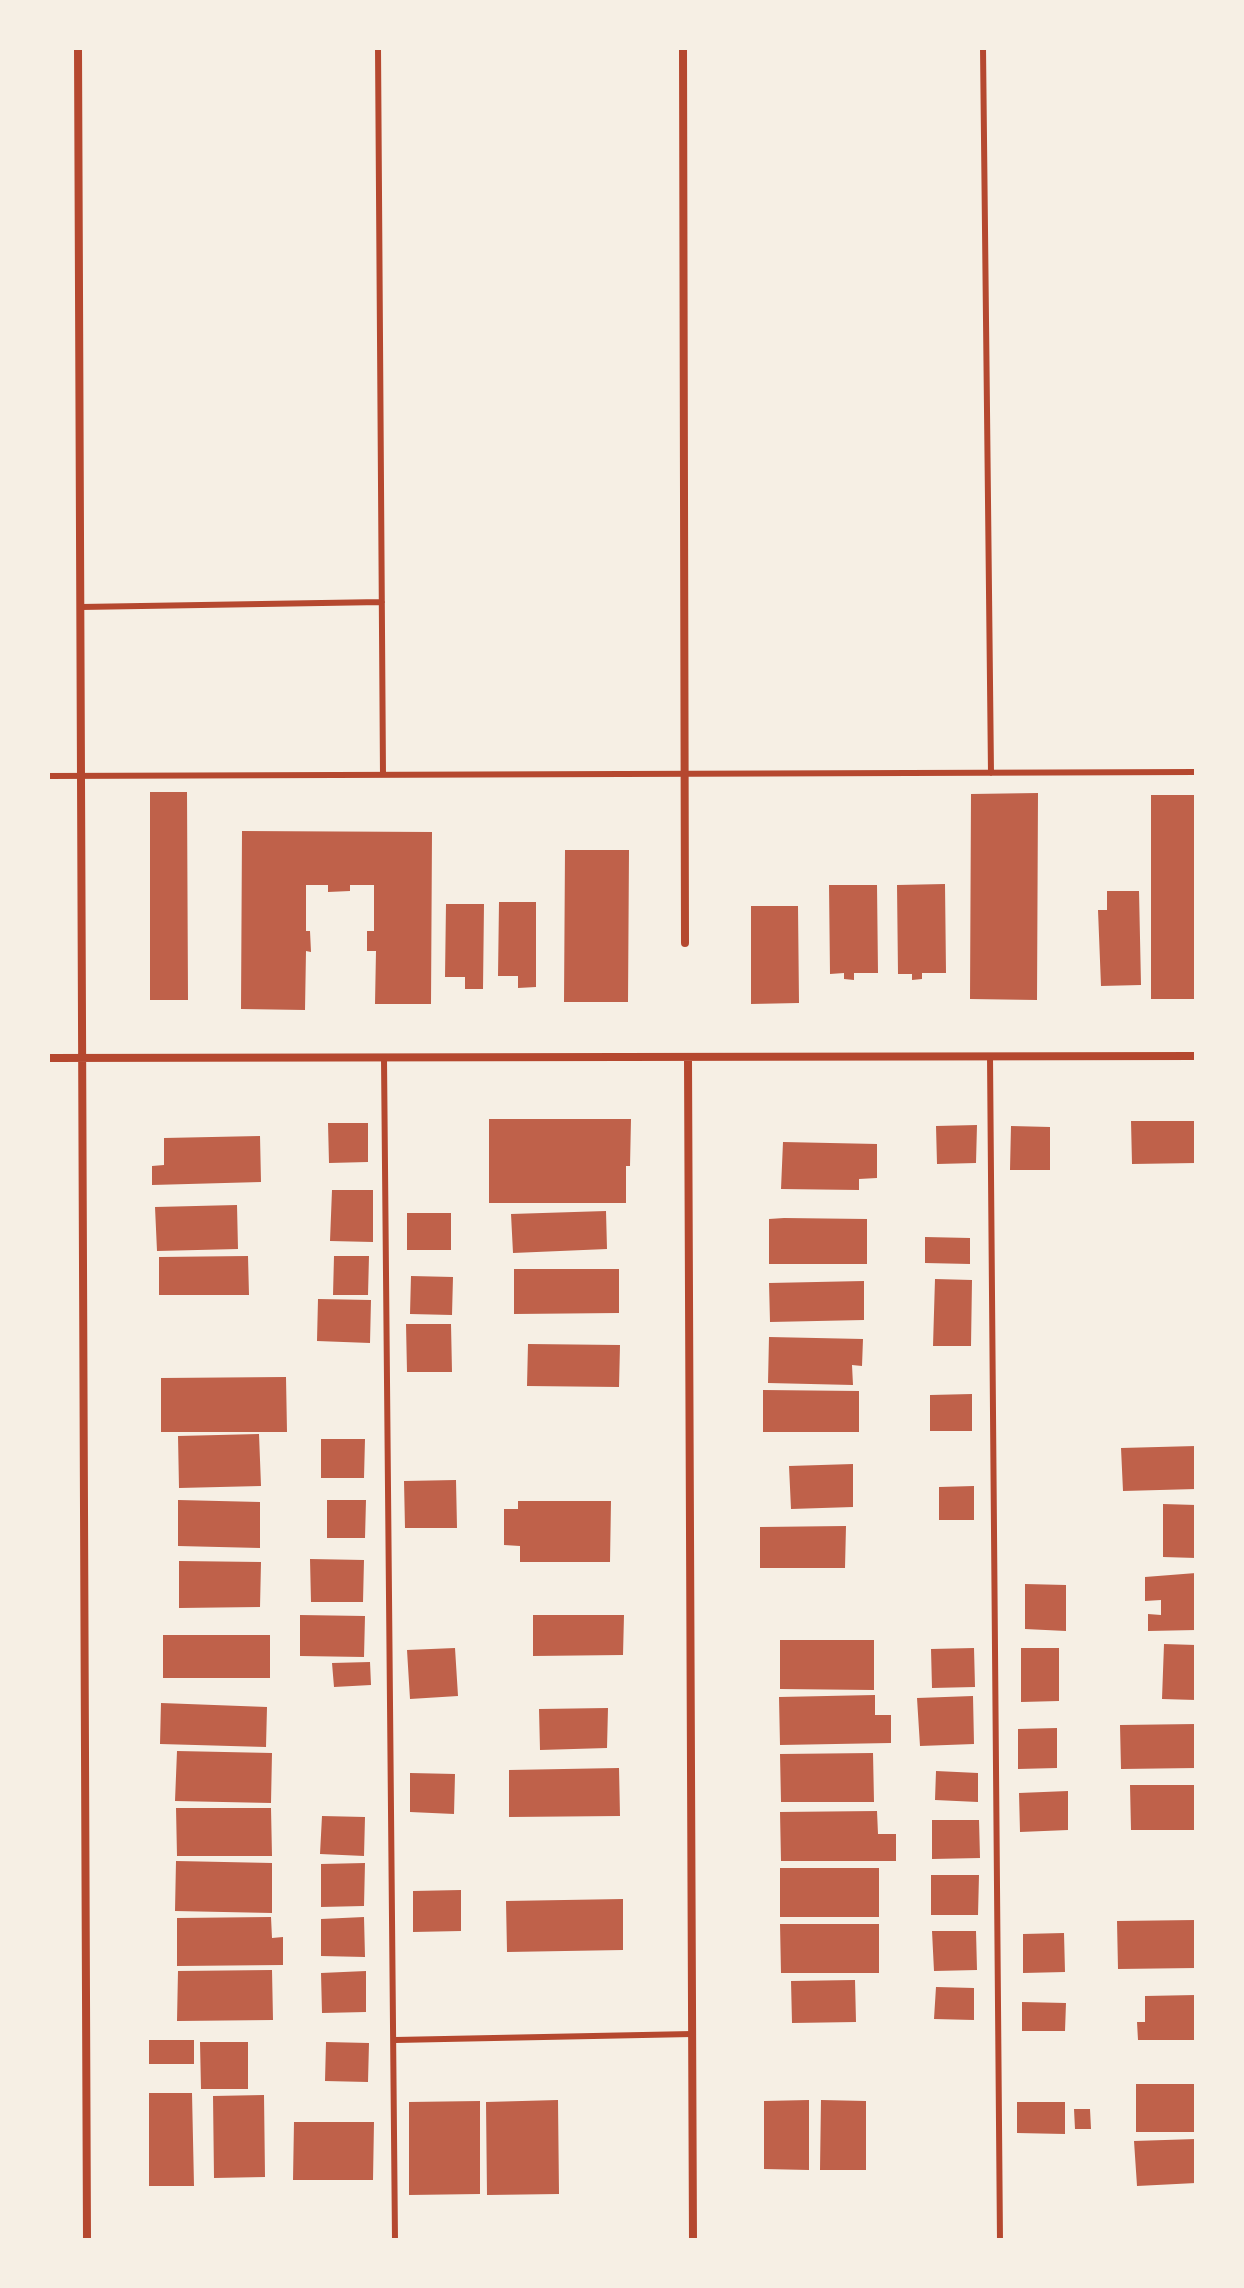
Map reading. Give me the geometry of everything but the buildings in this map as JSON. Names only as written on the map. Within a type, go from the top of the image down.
[{"type":"street","points":[[78,48],[87,2240]]},
{"type":"street","points":[[683,48],[685,943]]},
{"type":"street","points":[[48,1058],[1196,1056]]},
{"type":"street","points":[[688,1059],[693,2240]]},
{"type":"lane","points":[[378,48],[383,775]]},
{"type":"lane","points":[[983,48],[991,773]]},
{"type":"lane","points":[[81,607],[382,602]]},
{"type":"lane","points":[[48,776],[1196,772]]},
{"type":"lane","points":[[990,1057],[1000,2240]]},
{"type":"lane","points":[[384,1059],[395,2240]]},
{"type":"lane","points":[[395,2040],[692,2034]]}]
